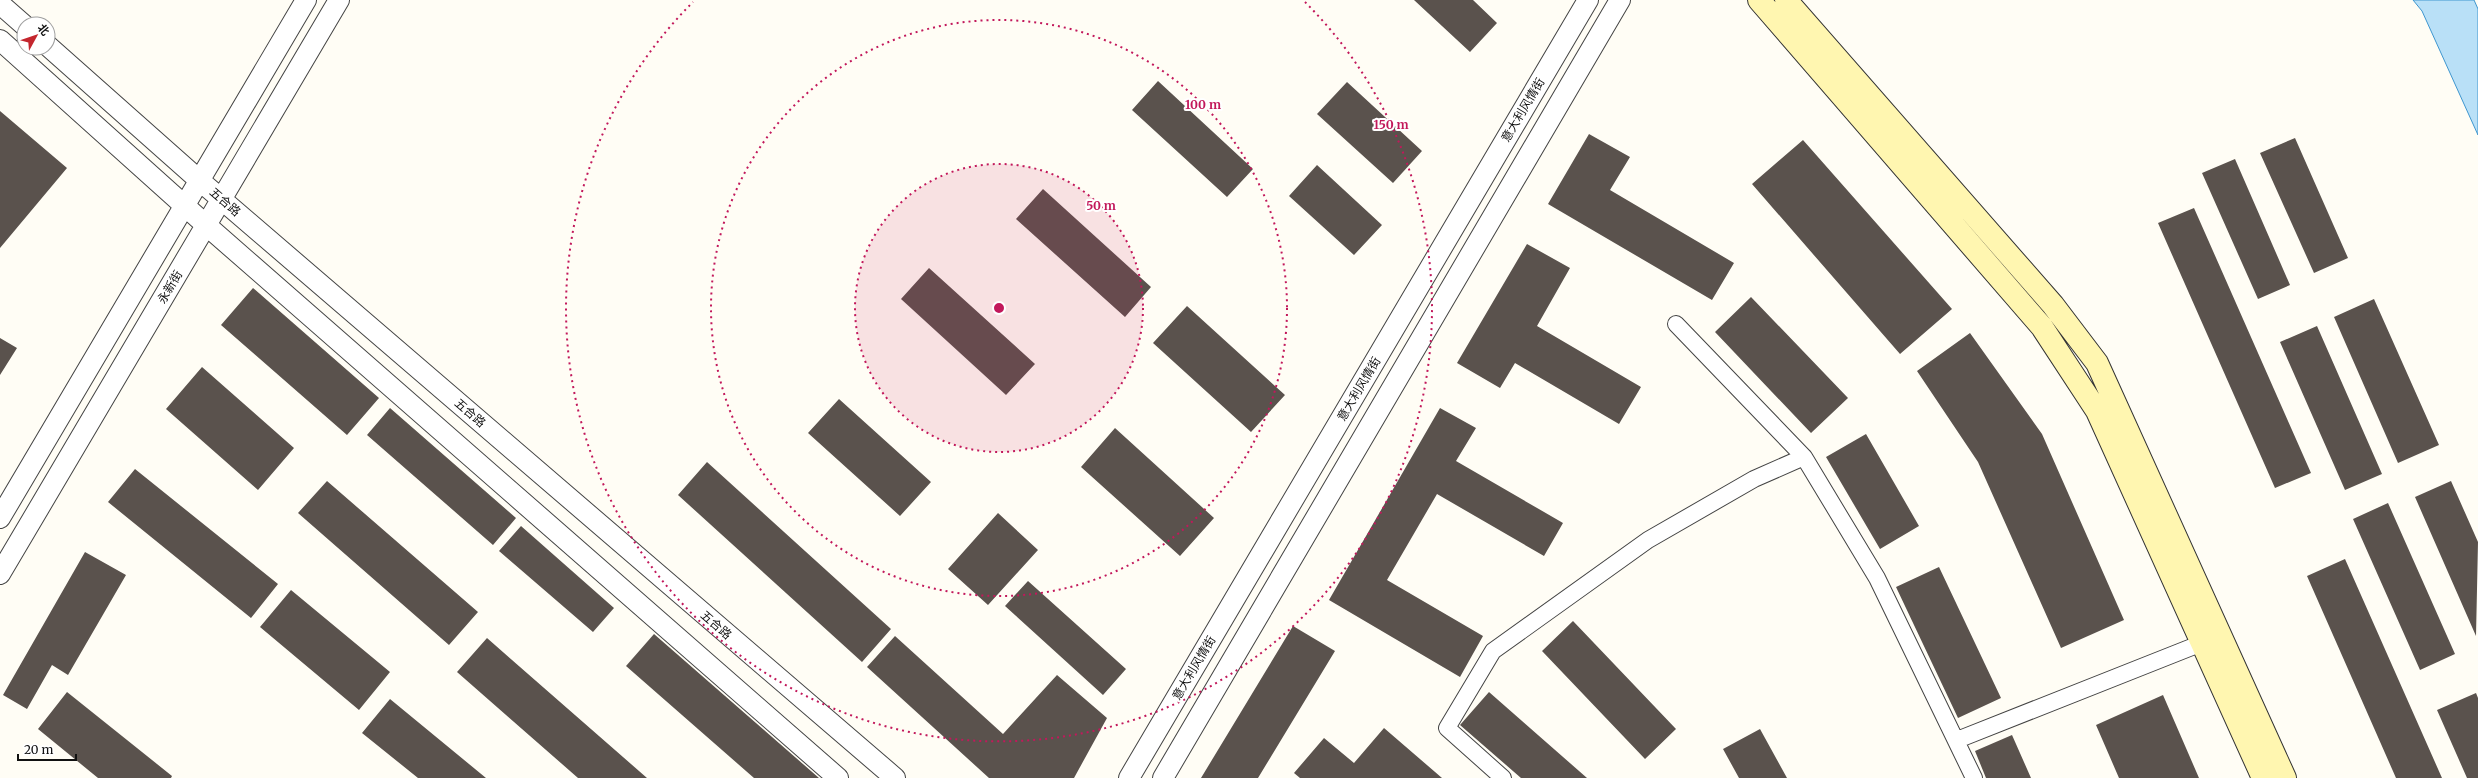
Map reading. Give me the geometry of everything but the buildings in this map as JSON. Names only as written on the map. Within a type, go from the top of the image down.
[{"type":"main road","points":[[1759,0],[2042,327],[2069,366],[2097,411],[2263,778]]},
{"type":"main road","points":[[1786,0],[2053,306],[2097,363],[2285,778]]},
{"type":"street","points":[[0,518],[306,0]]},
{"type":"street","name":"永新街","points":[[0,574],[339,0]]},
{"type":"street","name":"意大利风情街","points":[[1129,778],[1588,0]]},
{"type":"street","points":[[1163,778],[1620,0]]},
{"type":"street","points":[[0,4],[16,18]]},
{"type":"street","points":[[0,40],[184,206],[838,778]]},
{"type":"street","name":"五合路","points":[[56,53],[222,200],[895,778]]},
{"type":"street","points":[[1676,324],[1804,457],[1877,578],[1957,740],[1974,778]]},
{"type":"street","points":[[1503,778],[1447,728],[1493,651],[1648,540],[1754,479],[1804,457]]},
{"type":"street","points":[[1957,740],[2202,643]]},
{"type":"water","points":[[2413,0],[2474,0],[2478,9],[2478,135],[2422,11]]}]
